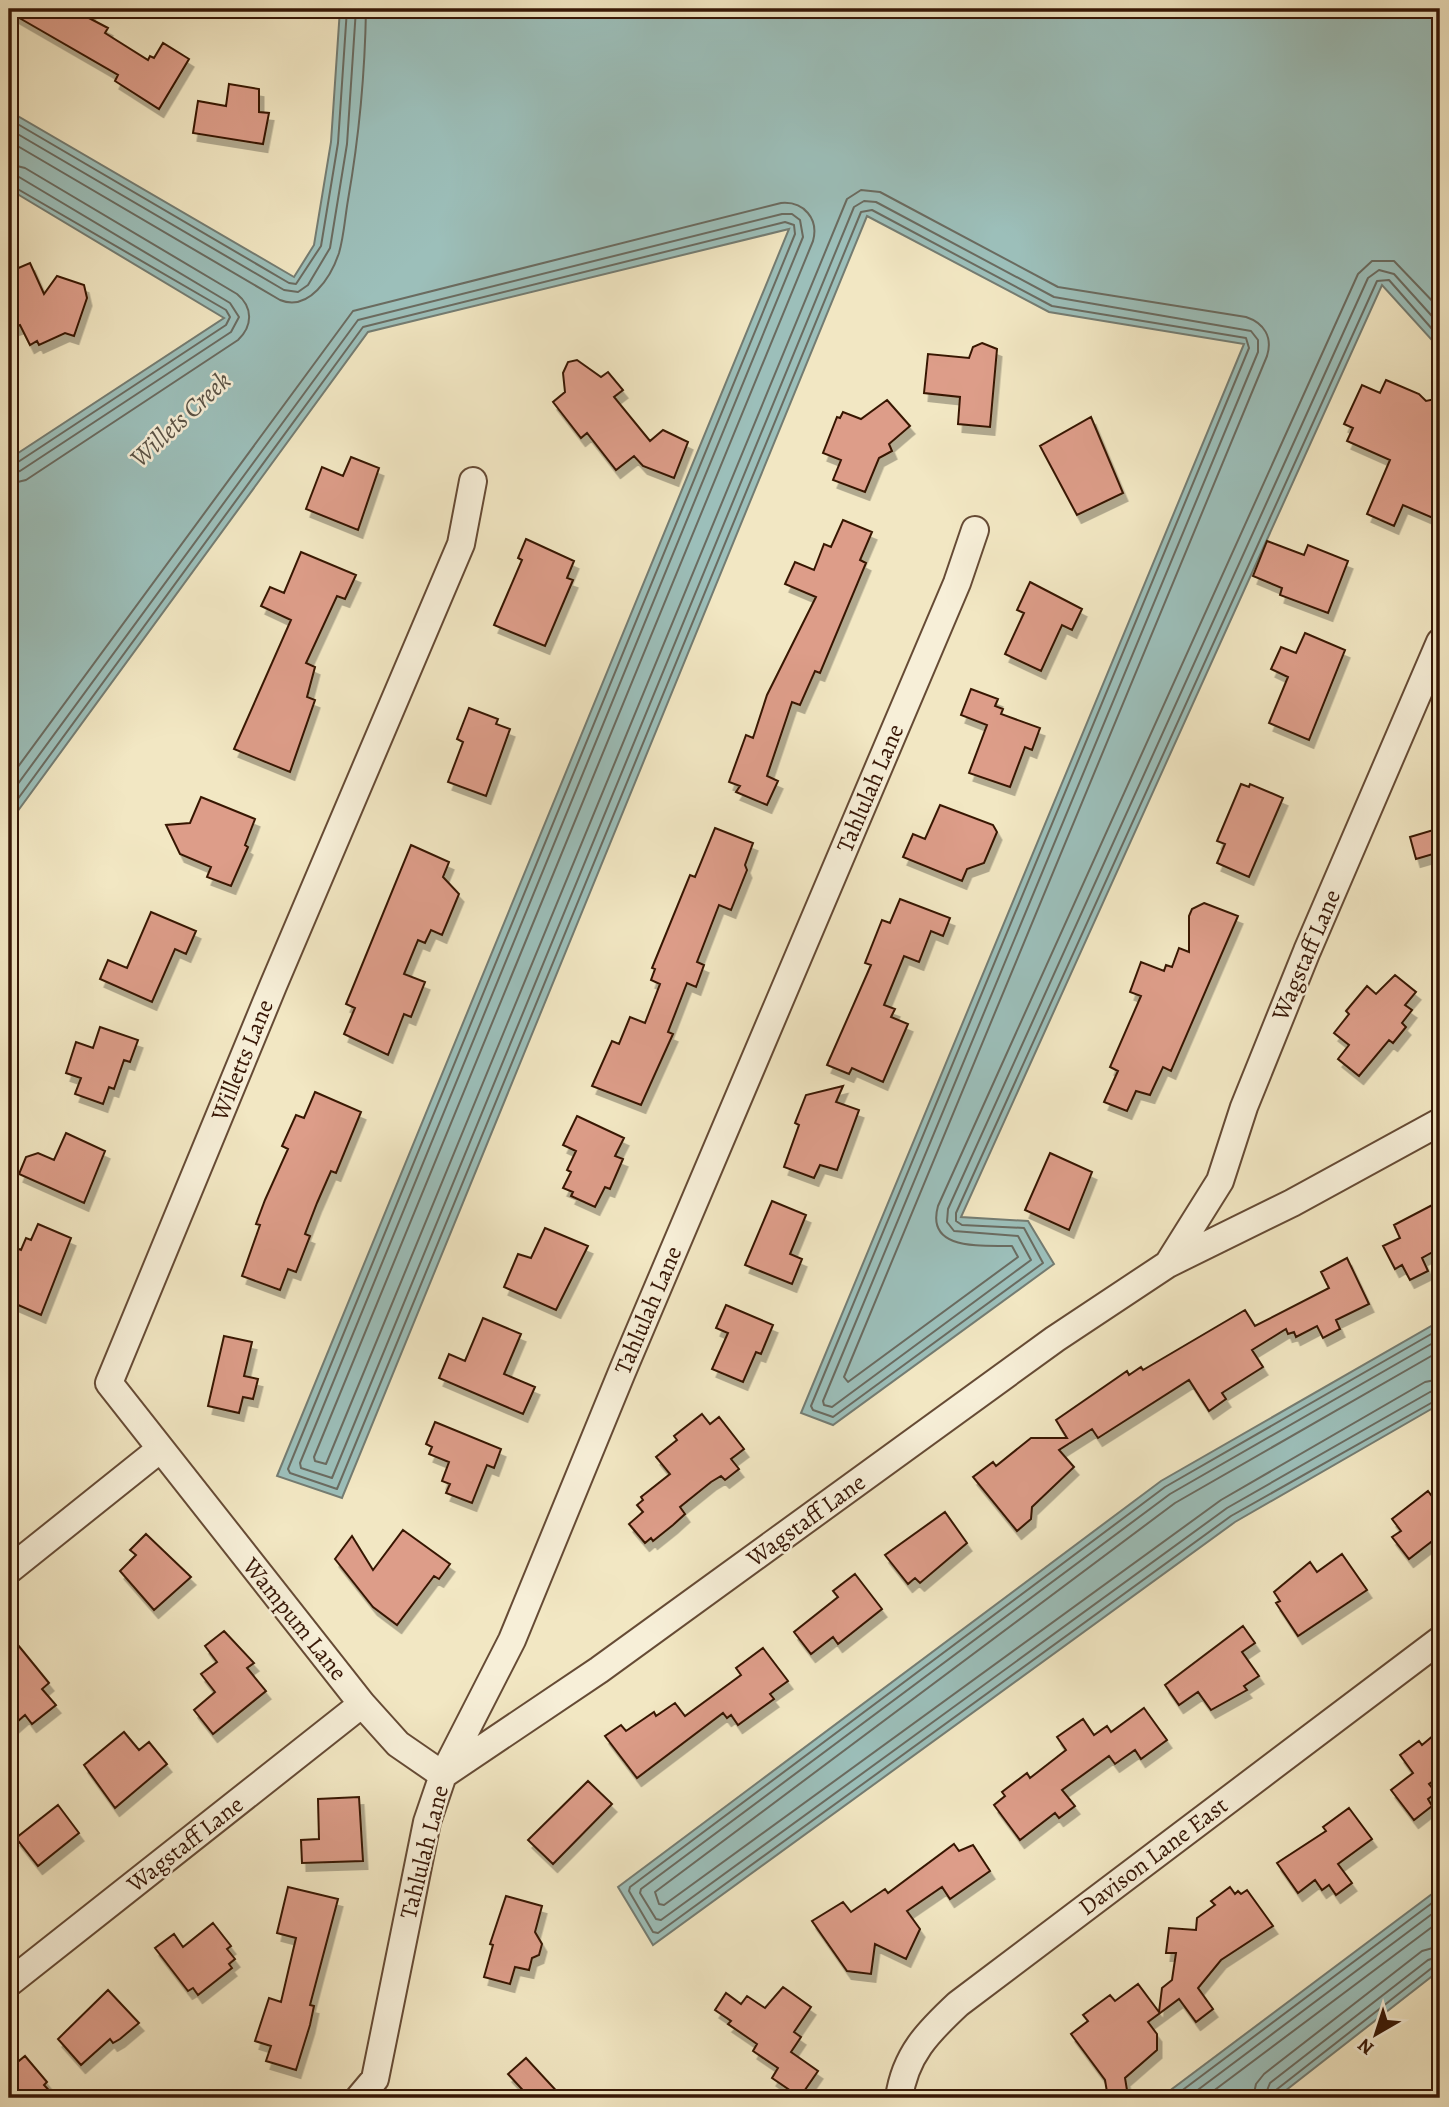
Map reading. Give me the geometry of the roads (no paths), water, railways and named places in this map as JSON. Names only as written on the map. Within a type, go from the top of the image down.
[{"type":"street","name":"Willetts Lane","points":[[159,1450],[109,1382],[272,986],[461,544],[474,481]]},
{"type":"street","name":"Tahlulah Lane","points":[[375,2092],[427,1822],[443,1775],[512,1640],[632,1346],[951,596],[975,530]]},
{"type":"street","name":"Wagstaff Lane","points":[[1168,1264],[1220,1181],[1244,1107],[1307,951],[1440,642]]},
{"type":"street","name":"Wagstaff Lane","points":[[443,1775],[599,1670],[1055,1339],[1168,1264],[1292,1203],[1440,1122]]},
{"type":"street","points":[[9,1570],[159,1450]]},
{"type":"street","name":"Wampum Lane","points":[[159,1450],[362,1704],[398,1744],[443,1775]]},
{"type":"street","name":"Davison Lane East","points":[[899,2098],[901,2085],[921,2039],[958,2004],[1440,1640]]},
{"type":"street","name":"Wagstaff Lane","points":[[9,1983],[362,1704]]},
{"type":"water","name":"Willets Creek","points":[[340,9],[1440,9],[1440,349],[1382,285],[961,1217],[1028,1221],[1054,1264],[833,1425],[801,1413],[1244,344],[1049,312],[867,216],[342,1498],[277,1476],[789,229],[368,332],[9,823],[9,459],[224,318],[9,189],[9,111],[294,277],[314,245],[331,142]]},
{"type":"water","points":[[1440,1321],[1440,1404],[1235,1522],[653,1945],[618,1887],[1161,1481]]},
{"type":"water","points":[[1440,1888],[1440,1970],[1276,2098],[1160,2098]]}]
